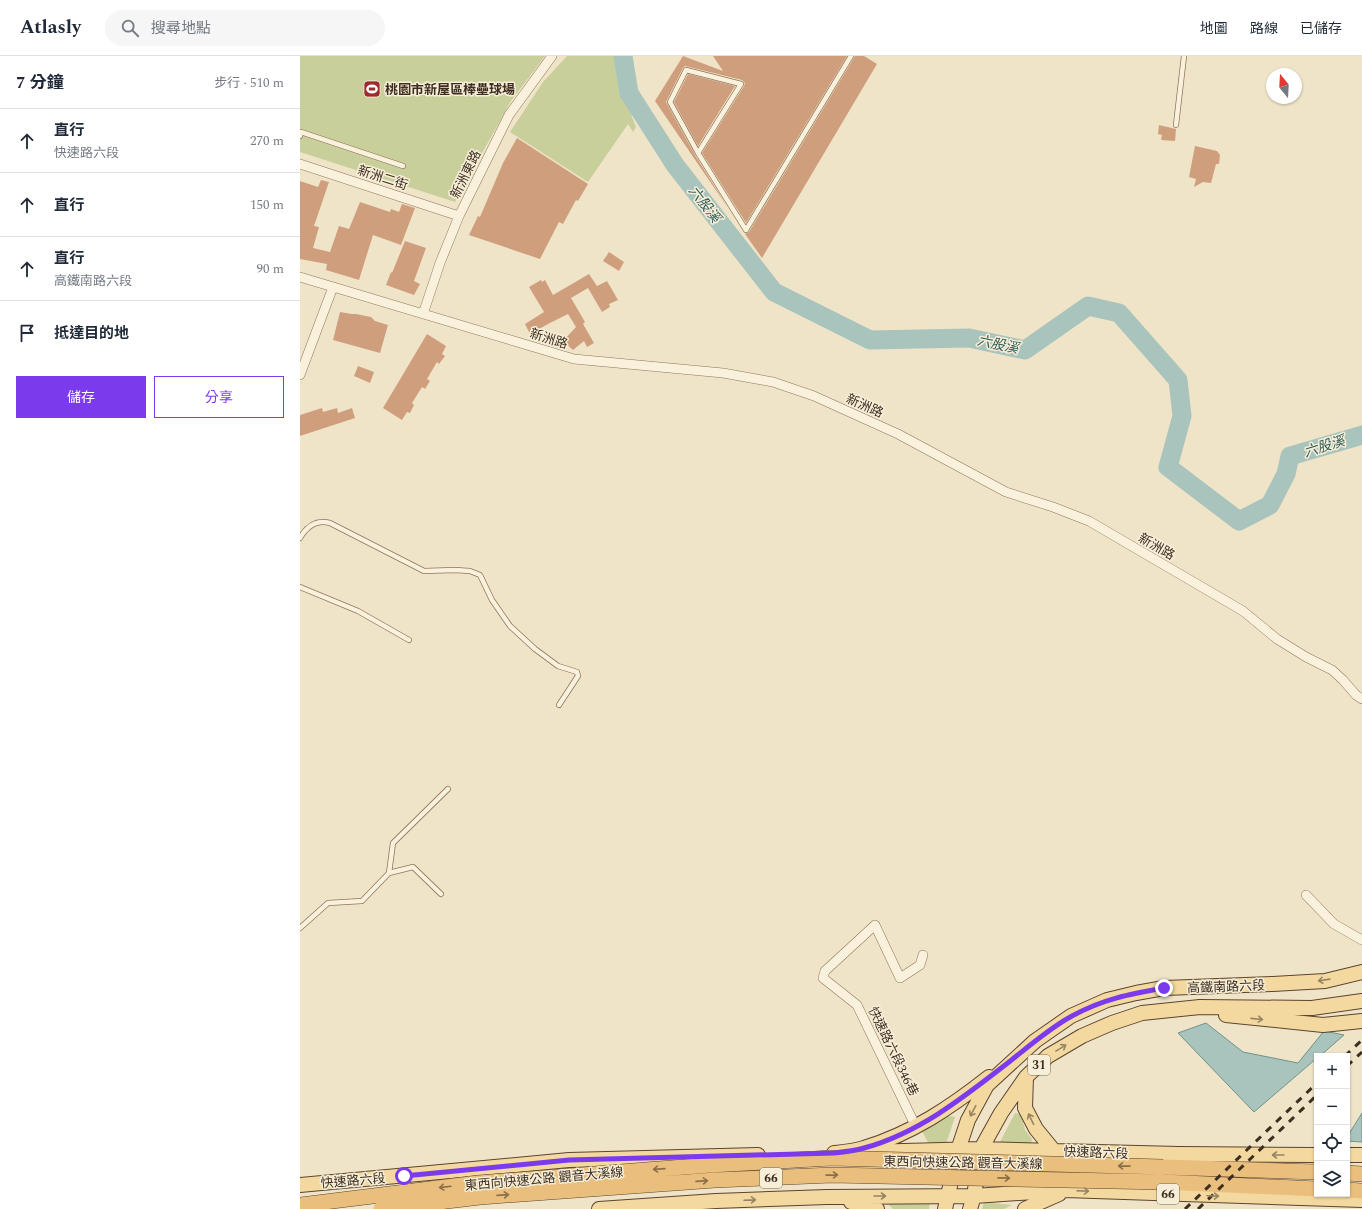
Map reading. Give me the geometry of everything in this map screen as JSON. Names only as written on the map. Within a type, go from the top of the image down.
[{"type":"highway","name":"東西向快速公路 觀音大溪線","points":[[300,1205],[478,1183],[710,1165],[831,1158],[1314,1172]]},
{"type":"highway","points":[[1350,1173],[1362,1174]]},
{"type":"highway","name":"東西向快速公路 觀音大溪線","points":[[381,1209],[480,1197],[715,1180],[832,1175],[1163,1182],[1314,1189]]},
{"type":"highway","points":[[1350,1190],[1362,1191]]},
{"type":"main road","name":"高鐵南路六段","points":[[947,1203],[958,1150],[968,1120],[987,1085],[1035,1041],[1071,1016],[1107,1000],[1136,992],[1164,988],[1325,981],[1362,972]]},
{"type":"main road","name":"高鐵南路六段","points":[[972,1203],[981,1149],[1001,1113],[1026,1077],[1048,1056],[1088,1033],[1112,1022],[1142,1014],[1200,1007],[1312,1008],[1362,1001]]},
{"type":"main road","name":"高鐵南路六段","points":[[1176,1010],[1323,1025],[1362,1021]]},
{"type":"main road","name":"31","points":[[834,1153],[863,1148],[888,1140],[916,1127],[946,1109],[1035,1041]]},
{"type":"main road","name":"31","points":[[1026,1077],[1025,1108],[1036,1129],[1054,1151]]},
{"type":"main road","name":"快速路六段","points":[[300,1185],[569,1160],[981,1149],[1179,1154],[1314,1155]]},
{"type":"main road","points":[[1350,1155],[1362,1155]]},
{"type":"main road","name":"66","points":[[599,1209],[716,1201],[827,1197],[972,1203],[1066,1190],[1362,1200]]},
{"type":"main road","points":[[1034,1207],[1066,1190]]},
{"type":"main road","points":[[827,1197],[877,1209]]},
{"type":"street","name":"新洲東路","points":[[424,314],[440,262],[459,216],[509,115],[552,56]]},
{"type":"street","name":"新洲二街","points":[[300,164],[459,216]]},
{"type":"street","name":"新洲路","points":[[300,278],[574,359],[723,373],[773,382],[814,396],[898,434],[1006,492],[1053,507],[1089,521],[1243,611],[1277,639],[1306,657],[1332,670],[1356,695],[1362,699]]},
{"type":"street","points":[[300,375],[332,287]]},
{"type":"street","points":[[1306,895],[1334,924],[1362,940]]},
{"type":"street","name":"快速路六段346巷","points":[[916,1127],[857,1005],[822,978],[825,971],[875,925],[900,978],[920,966],[923,955]]},
{"type":"lane","points":[[698,154],[741,84],[686,70],[670,102],[698,154],[746,230],[851,56]]},
{"type":"lane","points":[[1176,125],[1184,56]]},
{"type":"lane","points":[[300,136],[301,132],[403,166]]},
{"type":"lane","points":[[300,538],[305,530],[312,524],[323,521],[330,523],[424,571],[470,571],[480,576],[492,600],[510,626],[535,649],[558,666],[577,672],[578,676],[559,705]]},
{"type":"lane","points":[[300,587],[358,611],[409,640]]},
{"type":"lane","points":[[389,873],[393,843],[448,789]]},
{"type":"lane","points":[[300,928],[328,903],[362,901],[389,873],[413,867],[441,894]]},
{"type":"green space","points":[[300,56],[545,56],[511,101],[455,202],[300,152]]},
{"type":"green space","points":[[567,56],[621,56],[632,117],[636,127],[633,132],[628,124],[588,182],[510,132],[543,82]]},
{"type":"green space","points":[[1015,1113],[1021,1114],[1025,1130],[1032,1139],[1031,1144],[1000,1142]]},
{"type":"green space","points":[[948,1116],[955,1117],[946,1144],[929,1144],[922,1131]]},
{"type":"green space","points":[[930,1202],[929,1209],[893,1209],[888,1204]]},
{"type":"green space","points":[[984,1202],[1012,1205],[1004,1209],[982,1209]]},
{"type":"water","points":[[1206,1023],[1243,1052],[1298,1063],[1324,1031],[1344,1035],[1323,1053],[1314,1053],[1314,1061],[1254,1112],[1178,1033]]},
{"type":"water","points":[[1362,1113],[1362,1142],[1350,1141],[1350,1132]]},
{"type":"building","points":[[683,56],[723,71],[713,56],[847,56],[746,223],[702,153],[745,83],[742,80],[685,66],[666,102],[695,155],[728,208],[655,101]]},
{"type":"building","points":[[855,56],[864,56],[877,64],[762,258],[745,234],[749,232]]},
{"type":"building","points":[[688,74],[735,86],[698,146],[674,102]]},
{"type":"building","points":[[1159,125],[1176,129],[1175,141],[1161,140],[1162,135],[1158,134]]},
{"type":"building","points":[[517,138],[588,184],[578,201],[576,200],[563,224],[559,222],[540,259],[469,235],[478,216],[480,217],[503,163]]},
{"type":"building","points":[[1195,146],[1217,151],[1220,155],[1219,164],[1216,164],[1211,183],[1203,182],[1194,187],[1196,179],[1189,177]]},
{"type":"building","points":[[321,180],[329,182],[314,226],[319,227],[313,248],[330,252],[339,226],[349,229],[360,202],[390,212],[391,209],[399,212],[402,204],[415,208],[401,245],[373,235],[359,280],[326,270],[327,264],[300,259],[300,181],[318,187]]},
{"type":"building","points":[[405,241],[426,248],[414,281],[420,284],[414,295],[386,285]]},
{"type":"building","points":[[609,252],[624,262],[619,271],[603,261]]},
{"type":"building","points":[[589,274],[597,286],[607,281],[618,300],[609,304],[610,307],[602,312],[588,288],[571,298],[585,322],[583,324],[594,343],[587,347],[584,341],[573,350],[563,341],[576,327],[568,314],[530,334],[525,324],[544,312],[529,287],[541,280],[542,282],[545,280],[553,295]]},
{"type":"building","points":[[340,312],[371,317],[375,321],[388,325],[380,353],[333,340]]},
{"type":"building","points":[[427,334],[446,346],[442,354],[445,356],[439,364],[437,362],[427,379],[430,381],[425,389],[422,387],[412,403],[414,405],[410,413],[407,412],[402,420],[383,408]]},
{"type":"building","points":[[358,366],[374,372],[370,383],[354,376]]},
{"type":"building","points":[[322,408],[323,412],[337,408],[338,413],[352,408],[355,418],[300,436],[300,415]]},
{"type":"waterway","name":"六股溪","points":[[623,56],[629,93],[675,165],[774,292],[870,340],[969,338],[1025,350],[1088,306],[1119,313],[1178,380],[1182,416],[1168,467],[1239,521],[1270,505],[1286,474],[1290,456],[1362,435]]},
{"type":"railway","points":[[1348,1053],[1362,1040]]},
{"type":"railway","points":[[1350,1063],[1362,1052]]},
{"type":"railway","points":[[1185,1209],[1314,1086]]},
{"type":"railway","points":[[1198,1209],[1314,1098]]},
{"type":"place","name":"桃園市新屋區棒壘球場","points":[[372,89]]},
{"type":"route","points":[[404,1176],[569,1160],[834,1153],[863,1148],[888,1140],[916,1127],[946,1109],[1035,1041],[1071,1016],[1107,1000],[1136,992],[1164,988]]}]
